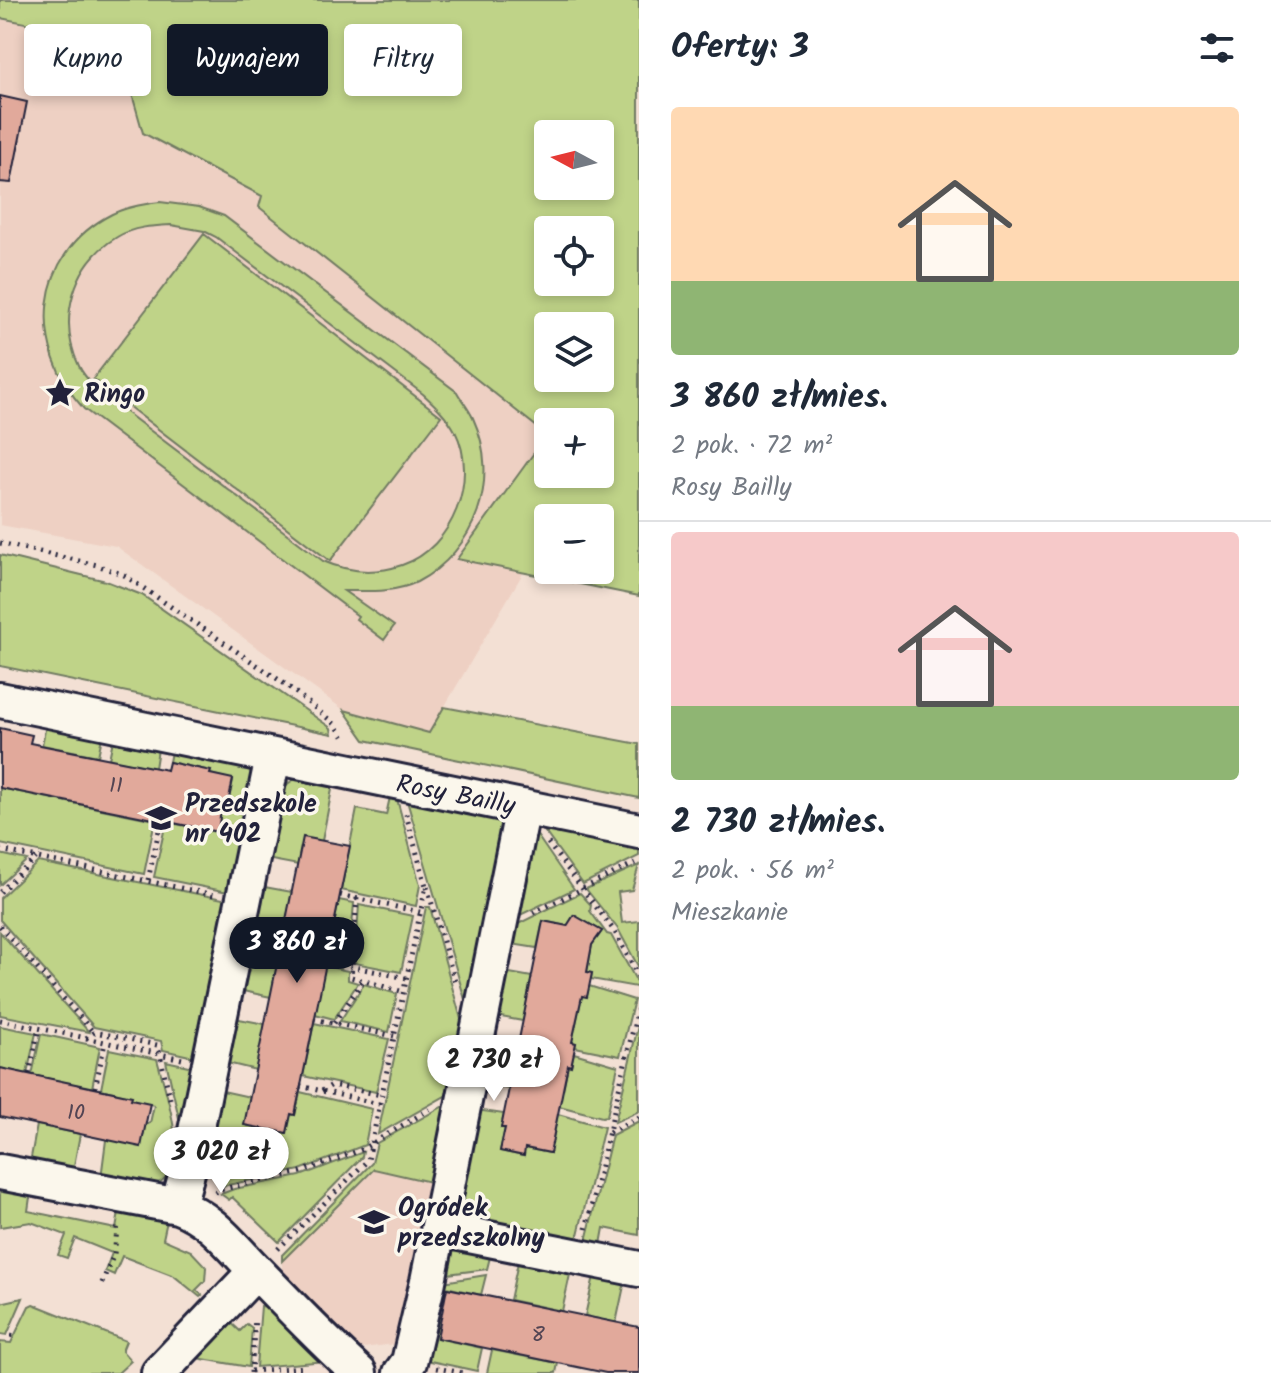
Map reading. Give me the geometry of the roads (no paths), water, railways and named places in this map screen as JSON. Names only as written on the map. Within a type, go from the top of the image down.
[{"type":"street","name":"Rosy Bailly","points":[[0,700],[639,831]]},
{"type":"street","points":[[187,1210],[189,1165],[273,757]]},
{"type":"street","points":[[401,1373],[409,1362],[415,1340],[439,1229],[523,807]]},
{"type":"street","points":[[0,1172],[187,1210],[214,1225],[354,1368]]},
{"type":"street","points":[[439,1229],[639,1269]]},
{"type":"street","points":[[159,1373],[256,1271]]},
{"type":"place","name":"Ringo","points":[[60,393]]},
{"type":"place","name":"Przedszkole nr 402","points":[[161,818]]},
{"type":"place","name":"Ogródek przedszkolny","points":[[374,1222]]}]
